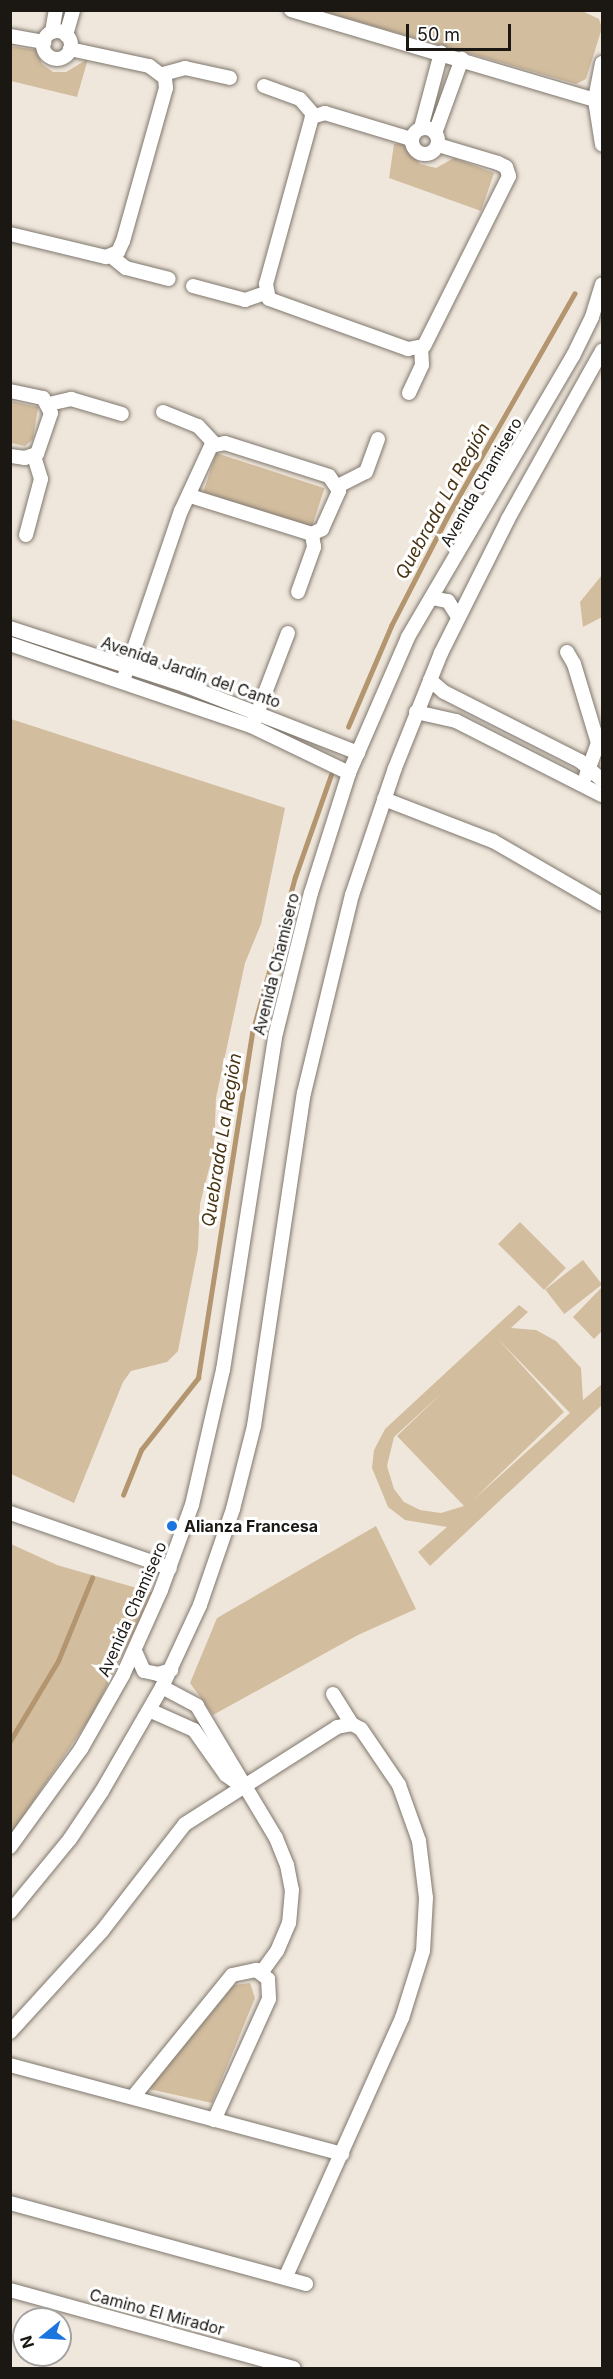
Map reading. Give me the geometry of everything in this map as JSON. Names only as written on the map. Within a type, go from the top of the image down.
[{"type":"street","points":[[56,10],[45,50],[54,58],[62,57],[68,42],[73,10]]},
{"type":"street","points":[[291,10],[441,52],[595,99]]},
{"type":"street","points":[[10,36],[48,37],[149,66],[163,74],[185,68],[230,78]]},
{"type":"street","points":[[411,139],[413,147],[422,155],[430,154],[441,52]]},
{"type":"street","points":[[431,135],[462,59]]},
{"type":"street","points":[[603,63],[595,99],[603,144]]},
{"type":"street","points":[[111,256],[120,248],[129,219],[166,88],[163,74]]},
{"type":"street","points":[[264,86],[300,99],[315,115]]},
{"type":"street","points":[[265,293],[308,124],[315,115],[325,113],[411,139],[431,135],[498,163],[508,170],[509,176],[421,348],[422,365],[409,393]]},
{"type":"street","points":[[10,234],[111,256],[126,268],[169,279]]},
{"type":"street","name":"Avenida Chamisero","points":[[10,1847],[81,1749],[135,1651],[170,1568],[192,1505],[214,1418],[257,1130],[278,1021],[311,893],[349,773],[396,663],[573,356],[603,284]]},
{"type":"street","points":[[193,286],[245,300],[265,293]]},
{"type":"street","points":[[265,293],[273,301],[408,349],[421,348]]},
{"type":"street","points":[[10,1912],[86,1816],[171,1670],[208,1584],[248,1451],[262,1382],[295,1148],[315,1042],[352,894],[416,712],[458,617],[603,351]]},
{"type":"street","points":[[10,391],[39,397],[49,404],[51,417],[41,448],[34,456],[10,456]]},
{"type":"street","points":[[49,404],[71,399],[122,414]]},
{"type":"street","points":[[163,412],[198,426],[215,444]]},
{"type":"street","points":[[338,486],[366,472],[378,439]]},
{"type":"street","points":[[123,681],[181,511],[190,496],[205,454],[215,444],[225,443],[329,476],[338,486],[337,502],[322,529],[312,534],[190,496]]},
{"type":"street","points":[[26,535],[41,479],[34,456]]},
{"type":"street","points":[[298,592],[314,547],[312,534]]},
{"type":"street","points":[[432,598],[448,600],[458,617]]},
{"type":"street","name":"Avenida Jardín del Canto","points":[[10,628],[258,712],[358,753]]},
{"type":"street","points":[[251,726],[258,712],[277,654],[288,633]]},
{"type":"street","name":"Avenida Jardín del Canto","points":[[10,644],[251,726],[349,773]]},
{"type":"street","points":[[567,652],[574,663],[598,743],[581,786]]},
{"type":"street","points":[[430,680],[444,692],[545,742],[603,780]]},
{"type":"street","points":[[416,712],[456,721],[581,786],[603,795]]},
{"type":"street","points":[[384,799],[501,846],[603,904]]},
{"type":"street","points":[[10,1513],[170,1568]]},
{"type":"street","points":[[135,1651],[144,1671],[158,1674],[171,1670]]},
{"type":"street","points":[[162,1687],[197,1706],[242,1786],[276,1838],[292,1890],[291,1913],[283,1940],[261,1973]]},
{"type":"street","points":[[285,2278],[409,2001],[423,1951],[426,1915],[422,1859],[407,1805],[382,1754],[352,1724],[333,1694]]},
{"type":"street","points":[[149,1710],[194,1730],[226,1775],[242,1786]]},
{"type":"street","points":[[10,2032],[102,1931],[175,1834],[242,1786],[337,1727],[352,1724]]},
{"type":"street","points":[[133,2097],[232,1976],[248,1969],[261,1973],[270,1984],[269,1999],[214,2120]]},
{"type":"street","points":[[10,2066],[342,2154]]},
{"type":"street","points":[[10,2203],[306,2284]]},
{"type":"street","name":"Camino El Mirador","points":[[10,2290],[173,2332],[293,2368]]},
{"type":"shaded area","points":[[321,11],[582,11],[599,19],[602,28],[586,79],[576,84]]},
{"type":"shaded area","points":[[10,46],[37,50],[42,64],[53,72],[66,72],[88,59],[77,97],[11,81]]},
{"type":"shaded area","points":[[402,143],[420,164],[436,168],[454,158],[494,173],[481,211],[389,178],[394,144]]},
{"type":"shaded area","points":[[11,401],[38,407],[33,439],[25,446],[11,443]]},
{"type":"shaded area","points":[[216,453],[324,488],[312,527],[203,492]]},
{"type":"shaded area","points":[[602,575],[602,617],[583,627],[580,602]]},
{"type":"shaded area","points":[[11,719],[285,808],[261,924],[245,963],[216,1098],[214,1150],[200,1204],[198,1249],[178,1351],[167,1362],[131,1371],[123,1382],[74,1503],[11,1474]]},
{"type":"shaded area","points":[[520,1222],[566,1268],[544,1290],[498,1244]]},
{"type":"shaded area","points":[[583,1260],[602,1284],[564,1314],[545,1290]]},
{"type":"shaded area","points":[[602,1287],[602,1331],[594,1339],[573,1317]]},
{"type":"shaded area","points":[[519,1305],[528,1312],[511,1328],[536,1330],[556,1341],[581,1368],[583,1400],[602,1384],[602,1405],[430,1566],[418,1552],[447,1527],[405,1520],[388,1507],[372,1468],[374,1450],[385,1429]],"holes":[[[498,1339],[570,1413],[473,1500],[564,1412]],[[444,1391],[397,1436],[464,1506],[441,1513],[420,1510],[404,1502],[394,1489],[387,1466],[394,1437]]]},
{"type":"shaded area","points":[[376,1526],[416,1609],[358,1635],[213,1715],[190,1683],[217,1618]]},
{"type":"shaded area","points":[[11,1544],[57,1565],[154,1593],[92,1715],[11,1834]]},
{"type":"shaded area","points":[[250,1983],[255,1998],[212,2103],[149,2089],[234,1985]]},
{"type":"waterway","name":"Quebrada La Región","points":[[348,727],[391,626],[447,517],[574,294]]},
{"type":"waterway","name":"Quebrada La Región","points":[[123,1495],[141,1450],[198,1378],[252,1033],[295,877],[331,775]]},
{"type":"waterway","name":"Quebrada La Región","points":[[10,1741],[58,1661],[92,1578]]},
{"type":"place","name":"Alianza Francesa","points":[[172,1526]]}]
